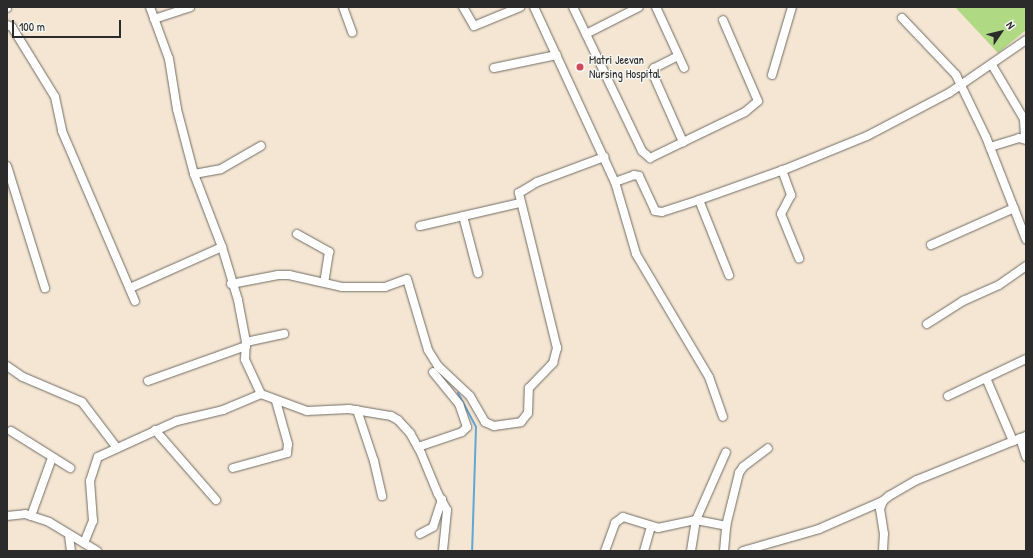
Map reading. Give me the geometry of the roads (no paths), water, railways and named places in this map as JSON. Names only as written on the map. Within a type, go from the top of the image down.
[{"type":"street","points":[[150,7],[169,59],[177,108],[194,174],[222,247],[231,284],[239,305],[246,344],[245,359],[261,394],[276,401],[307,411],[357,410],[391,416],[398,420],[410,433],[418,447],[448,515],[443,551]]},
{"type":"street","points":[[154,19],[190,7]]},
{"type":"street","points":[[343,7],[352,32]]},
{"type":"street","points":[[463,7],[472,24],[477,26],[520,7]]},
{"type":"street","points":[[534,7],[615,182],[636,254],[709,377],[723,417]]},
{"type":"street","points":[[573,7],[645,156],[650,158],[745,112],[758,101],[723,20]]},
{"type":"street","points":[[586,34],[640,7]]},
{"type":"street","points":[[656,7],[684,68]]},
{"type":"street","points":[[772,75],[792,7]]},
{"type":"street","points":[[902,18],[948,65],[960,85],[990,147],[1026,239]]},
{"type":"street","points":[[7,25],[12,27],[55,97],[62,131],[135,301]]},
{"type":"street","points":[[615,182],[634,175],[639,176],[655,211],[662,212],[699,200],[782,170],[867,136],[927,106],[992,65],[1026,40]]},
{"type":"street","points":[[494,68],[556,55]]},
{"type":"street","points":[[678,56],[654,68],[652,72],[683,142]]},
{"type":"street","points":[[990,147],[1019,138],[1025,139],[1025,124],[1021,113],[992,65]]},
{"type":"street","points":[[194,174],[221,169],[261,146]]},
{"type":"street","points":[[231,284],[278,275],[324,282],[342,287],[380,287],[407,279],[425,333],[428,350],[438,366],[470,396],[485,422],[494,426],[521,422],[528,414],[529,388],[553,363],[557,348],[518,193],[522,189],[604,157]]},
{"type":"street","points":[[7,166],[44,288]]},
{"type":"street","points":[[782,170],[791,195],[781,214],[799,258]]},
{"type":"street","points":[[699,200],[729,275]]},
{"type":"street","points":[[420,226],[520,203]]},
{"type":"street","points":[[931,244],[1014,208]]},
{"type":"street","points":[[463,216],[478,273]]},
{"type":"street","points":[[297,234],[329,252],[324,282]]},
{"type":"street","points":[[130,288],[222,247]]},
{"type":"street","points":[[927,324],[963,302],[999,285],[1026,266]]},
{"type":"street","points":[[148,381],[246,344],[284,334]]},
{"type":"street","points":[[948,396],[1026,359]]},
{"type":"street","points":[[7,366],[23,376],[82,402],[117,448]]},
{"type":"street","points":[[418,447],[462,432],[467,427],[459,404],[433,372]]},
{"type":"street","points":[[986,378],[1020,438],[1026,457]]},
{"type":"street","points":[[84,543],[93,521],[90,489],[94,466],[98,457],[155,430],[176,422],[228,409],[261,394]]},
{"type":"street","points":[[233,468],[287,453],[288,444],[276,401]]},
{"type":"street","points":[[357,410],[374,461],[382,496]]},
{"type":"street","points":[[155,430],[216,500]]},
{"type":"street","points":[[11,431],[70,468]]},
{"type":"street","points":[[743,551],[819,529],[883,501],[917,480],[1020,438]]},
{"type":"street","points":[[724,551],[726,526],[739,473],[746,464],[768,448]]},
{"type":"street","points":[[691,551],[696,520],[726,452]]},
{"type":"street","points":[[31,516],[52,458]]},
{"type":"street","points":[[420,534],[433,527],[442,499]]},
{"type":"street","points":[[883,501],[880,509],[884,534],[883,551]]},
{"type":"street","points":[[7,516],[18,514],[31,516],[48,522],[97,551]]},
{"type":"street","points":[[605,551],[618,519],[630,518],[651,526],[664,528],[696,520],[726,526]]},
{"type":"street","points":[[644,551],[651,526]]},
{"type":"street","points":[[69,535],[71,551]]},
{"type":"waterway","points":[[458,393],[476,427],[472,551]]},
{"type":"place","name":"Matri Jeevan Nursing Hospital","points":[[580,67]]}]
